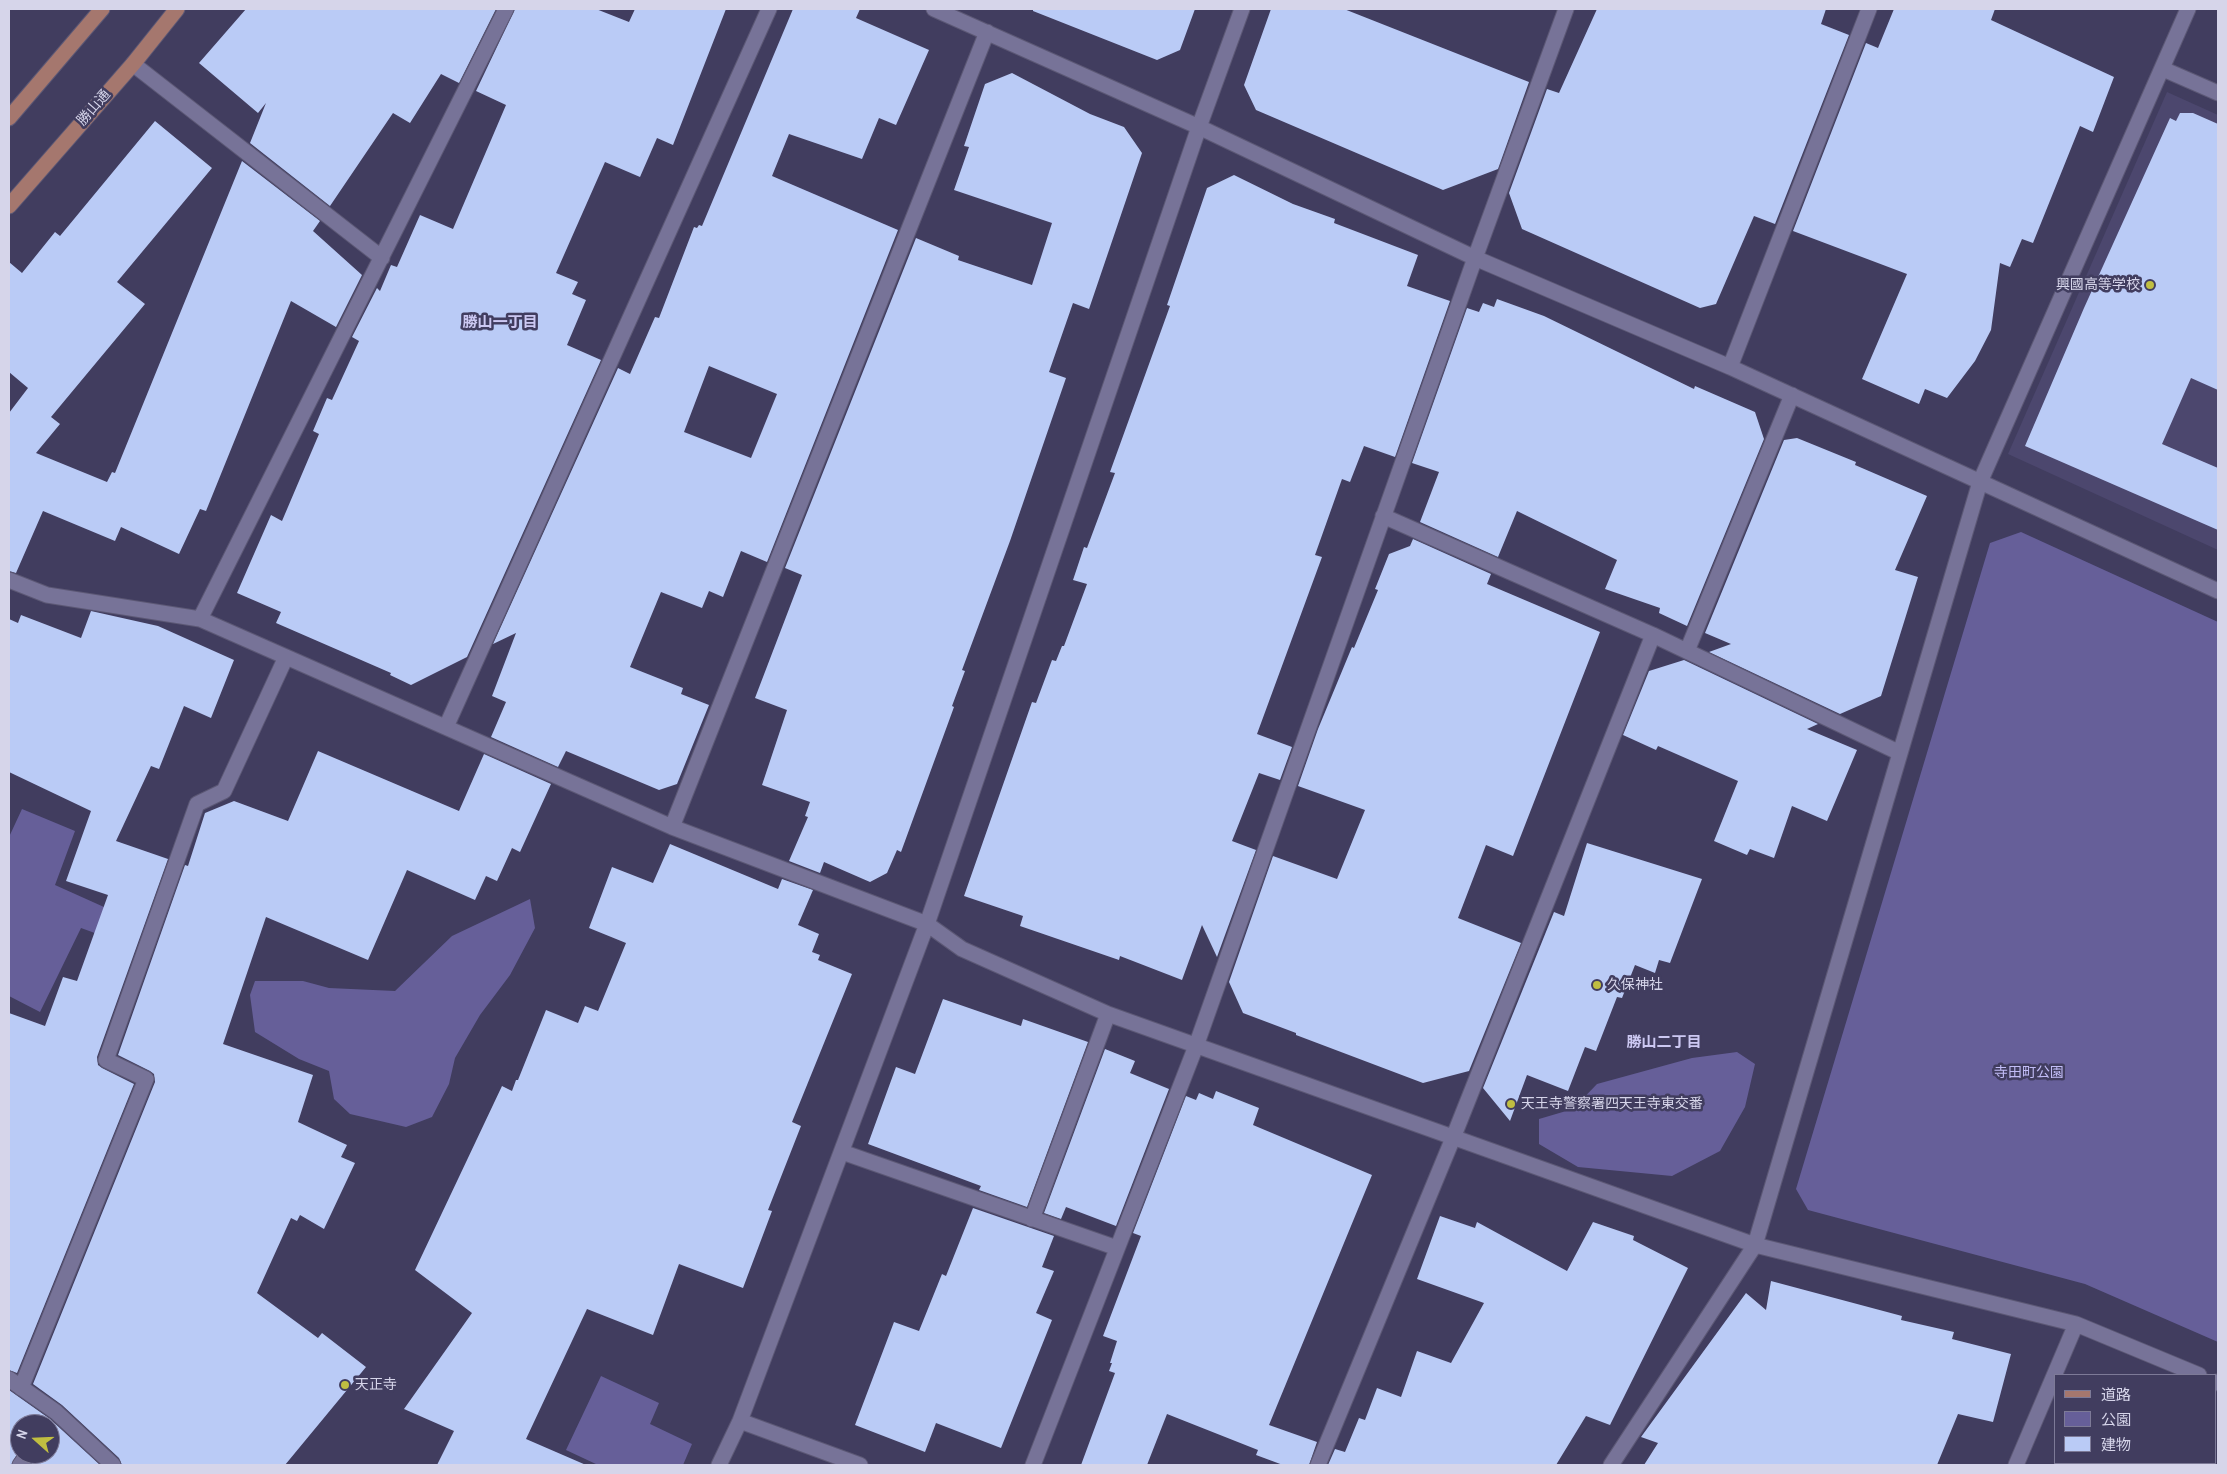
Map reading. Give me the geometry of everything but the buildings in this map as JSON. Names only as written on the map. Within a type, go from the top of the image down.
[{"type":"main road","points":[[9,118],[102,9]]},
{"type":"main road","name":"勝山通","points":[[9,206],[133,64],[177,9]]},
{"type":"street","points":[[200,619],[506,9]]},
{"type":"street","points":[[446,727],[769,9]]},
{"type":"street","points":[[934,9],[1199,127],[1475,258],[1730,367],[2218,591]]},
{"type":"street","points":[[719,1465],[740,1421],[927,924],[1199,127],[1242,9]]},
{"type":"street","points":[[1033,1465],[1196,1046],[1475,258],[1566,9]]},
{"type":"street","points":[[1730,367],[1868,9]]},
{"type":"street","points":[[1611,1465],[1755,1245],[1980,482],[2188,9]]},
{"type":"street","points":[[672,827],[987,32]]},
{"type":"street","points":[[133,64],[382,258]]},
{"type":"street","points":[[2163,68],[2218,93]]},
{"type":"street","points":[[1687,651],[1792,395]]},
{"type":"street","points":[[1383,516],[1653,635],[1900,753]]},
{"type":"street","points":[[9,580],[47,595],[200,619],[672,827],[927,924],[962,949],[1108,1014],[1196,1046],[1755,1245],[2076,1324],[2197,1374]]},
{"type":"street","points":[[1318,1465],[1453,1138],[1653,635]]},
{"type":"street","points":[[21,1388],[146,1079],[106,1060],[197,804],[224,791],[286,657]]},
{"type":"street","points":[[1032,1219],[1108,1014]]},
{"type":"street","points":[[842,1152],[1116,1248]]},
{"type":"street","points":[[2055,1374],[2076,1324]]},
{"type":"street","points":[[2016,1465],[2054,1376]]},
{"type":"street","points":[[9,1379],[48,1414]]},
{"type":"street","points":[[740,1421],[860,1465]]},
{"type":"street","points":[[60,1424],[113,1465]]},
{"type":"shaded area","name":"興國高等学校","points":[[2167,92],[2218,115],[2218,550],[2008,454]]},
{"type":"green space","name":"寺田町公園","points":[[2021,532],[2218,622],[2218,1342],[2085,1284],[1808,1210],[1796,1189],[1990,543]]},
{"type":"green space","points":[[22,809],[75,831],[55,885],[124,916],[114,940],[81,928],[40,1012],[9,996],[9,837]]},
{"type":"green space","points":[[530,899],[535,928],[510,975],[480,1015],[455,1058],[449,1084],[432,1117],[406,1127],[350,1114],[334,1099],[329,1071],[299,1059],[255,1032],[250,995],[255,981],[303,981],[329,988],[395,991],[452,936]]},
{"type":"green space","points":[[1737,1052],[1755,1064],[1745,1107],[1720,1151],[1672,1176],[1578,1167],[1539,1144],[1539,1119],[1573,1109],[1597,1084],[1692,1058]]},
{"type":"green space","points":[[601,1376],[659,1403],[650,1424],[692,1444],[683,1465],[598,1465],[566,1450]]},
{"type":"place","name":"興國高等学校","points":[[2150,285]]},
{"type":"place","name":"久保神社","points":[[1597,985]]},
{"type":"place","name":"天王寺警察署四天王寺東交番","points":[[1511,1104]]},
{"type":"place","name":"天正寺","points":[[345,1385]]},
{"type":"district","name":"勝山一丁目","points":[[500,323]]},
{"type":"district","name":"勝山二丁目","points":[[1664,1043]]}]
